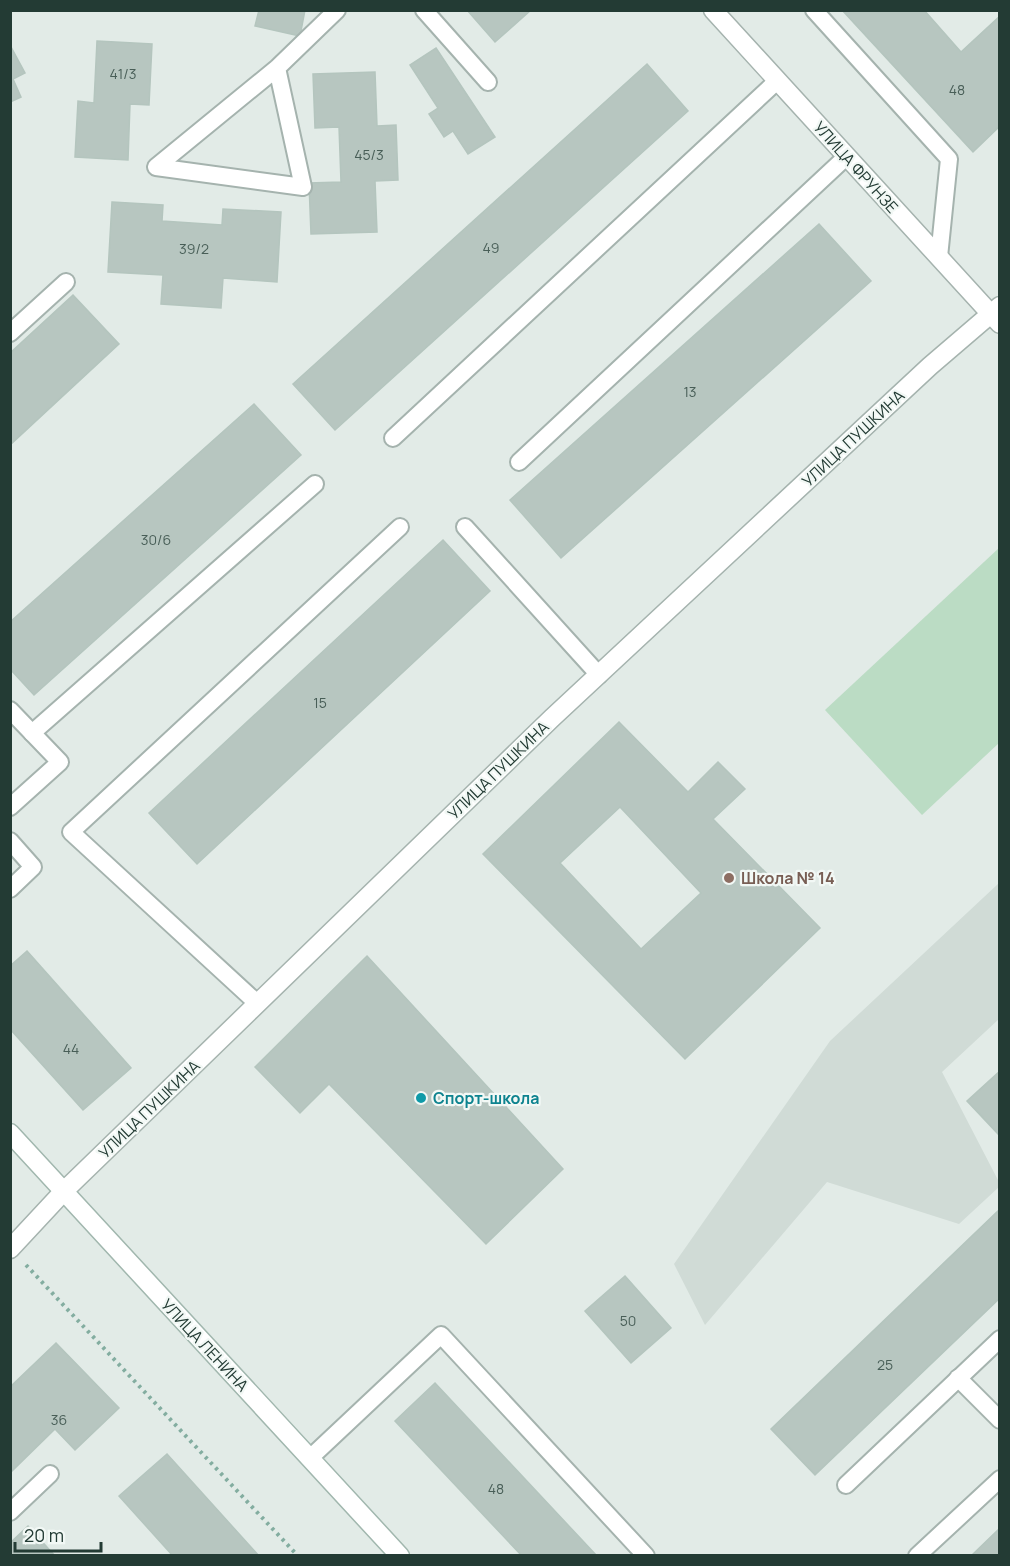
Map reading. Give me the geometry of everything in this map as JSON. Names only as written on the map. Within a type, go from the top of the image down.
[{"type":"street","name":"УЛИЦА ФРУНЗЕ","points":[[713,10],[939,258],[996,314]]},
{"type":"street","name":"УЛИЦА ПУШКИНА","points":[[11,1249],[64,1191],[599,675],[996,314]]},
{"type":"street","name":"УЛИЦА ЛЕНИНА","points":[[10,1133],[400,1556]]},
{"type":"lane","points":[[277,68],[303,187],[156,167],[277,68],[337,10]]},
{"type":"lane","points":[[424,10],[488,82]]},
{"type":"lane","points":[[813,10],[949,159],[939,258]]},
{"type":"lane","points":[[393,438],[777,81]]},
{"type":"lane","points":[[519,462],[846,157]]},
{"type":"lane","points":[[10,333],[66,282]]},
{"type":"lane","points":[[32,733],[315,484]]},
{"type":"lane","points":[[257,1003],[71,832],[400,527]]},
{"type":"lane","points":[[465,527],[599,675]]},
{"type":"lane","points":[[10,710],[60,762],[10,807]]},
{"type":"lane","points":[[10,841],[33,867],[10,889]]},
{"type":"lane","points":[[310,1458],[441,1335],[646,1556]]},
{"type":"lane","points":[[846,1485],[999,1339]]},
{"type":"lane","points":[[958,1378],[999,1420]]},
{"type":"lane","points":[[10,1512],[50,1474]]},
{"type":"lane","points":[[917,1556],[999,1479]]},
{"type":"path","points":[[11,1249],[298,1556]]},
{"type":"shaded area","points":[[999,883],[999,1019],[942,1072],[999,1182],[999,1187],[959,1224],[827,1182],[705,1325],[674,1264],[830,1041]]},
{"type":"green space","points":[[999,548],[999,743],[922,815],[825,710]]},
{"type":"building","points":[[259,10],[305,10],[300,36],[255,26]]},
{"type":"building","points":[[467,10],[531,10],[495,42]]},
{"type":"building","points":[[842,10],[924,10],[961,52],[1000,16],[1000,126],[973,152]]},
{"type":"building","points":[[97,41],[152,44],[149,105],[130,104],[128,160],[75,157],[78,101],[94,103]]},
{"type":"building","points":[[10,45],[25,73],[13,79],[21,97],[10,102]]},
{"type":"building","points":[[436,48],[495,137],[468,154],[453,131],[444,137],[429,114],[438,108],[410,65]]},
{"type":"building","points":[[647,64],[688,111],[335,430],[293,384]]},
{"type":"building","points":[[375,72],[377,126],[396,125],[398,180],[375,181],[377,232],[311,234],[309,183],[341,182],[339,127],[315,128],[313,74]]},
{"type":"building","points":[[112,202],[163,205],[162,221],[222,225],[223,209],[281,212],[277,282],[223,278],[221,308],[161,304],[163,275],[108,272]]},
{"type":"building","points":[[819,224],[871,281],[561,558],[510,500]]},
{"type":"building","points":[[73,295],[119,344],[10,445],[10,353]]},
{"type":"building","points":[[254,404],[301,455],[34,695],[10,669],[10,622]]},
{"type":"building","points":[[443,540],[490,591],[197,864],[149,813]]},
{"type":"building","name":"Школа № 14","points":[[619,722],[688,792],[718,762],[745,789],[713,819],[820,928],[685,1059],[483,854]],"holes":[[[620,807],[701,893],[641,949],[560,863]]]},
{"type":"building","points":[[27,951],[131,1068],[83,1110],[10,1029],[10,966]]},
{"type":"building","name":"Спорт-школа","points":[[367,956],[563,1169],[486,1244],[329,1084],[300,1113],[255,1067]]},
{"type":"building","points":[[1000,1071],[1000,1136],[967,1101]]},
{"type":"building","points":[[1000,1209],[1000,1298],[815,1475],[771,1429]]},
{"type":"building","points":[[625,1276],[671,1328],[631,1363],[585,1311]]},
{"type":"building","points":[[56,1343],[119,1408],[75,1450],[55,1429],[10,1473],[10,1387]]},
{"type":"building","points":[[435,1383],[597,1556],[522,1556],[395,1421]]},
{"type":"building","points":[[167,1454],[259,1556],[173,1556],[119,1496]]},
{"type":"building","points":[[28,1526],[55,1556],[10,1556],[10,1543]]},
{"type":"building","points":[[1000,1528],[1000,1556],[971,1556]]},
{"type":"place","name":"Школа № 14","points":[[729,878]]},
{"type":"place","name":"Спорт-школа","points":[[421,1098]]}]
